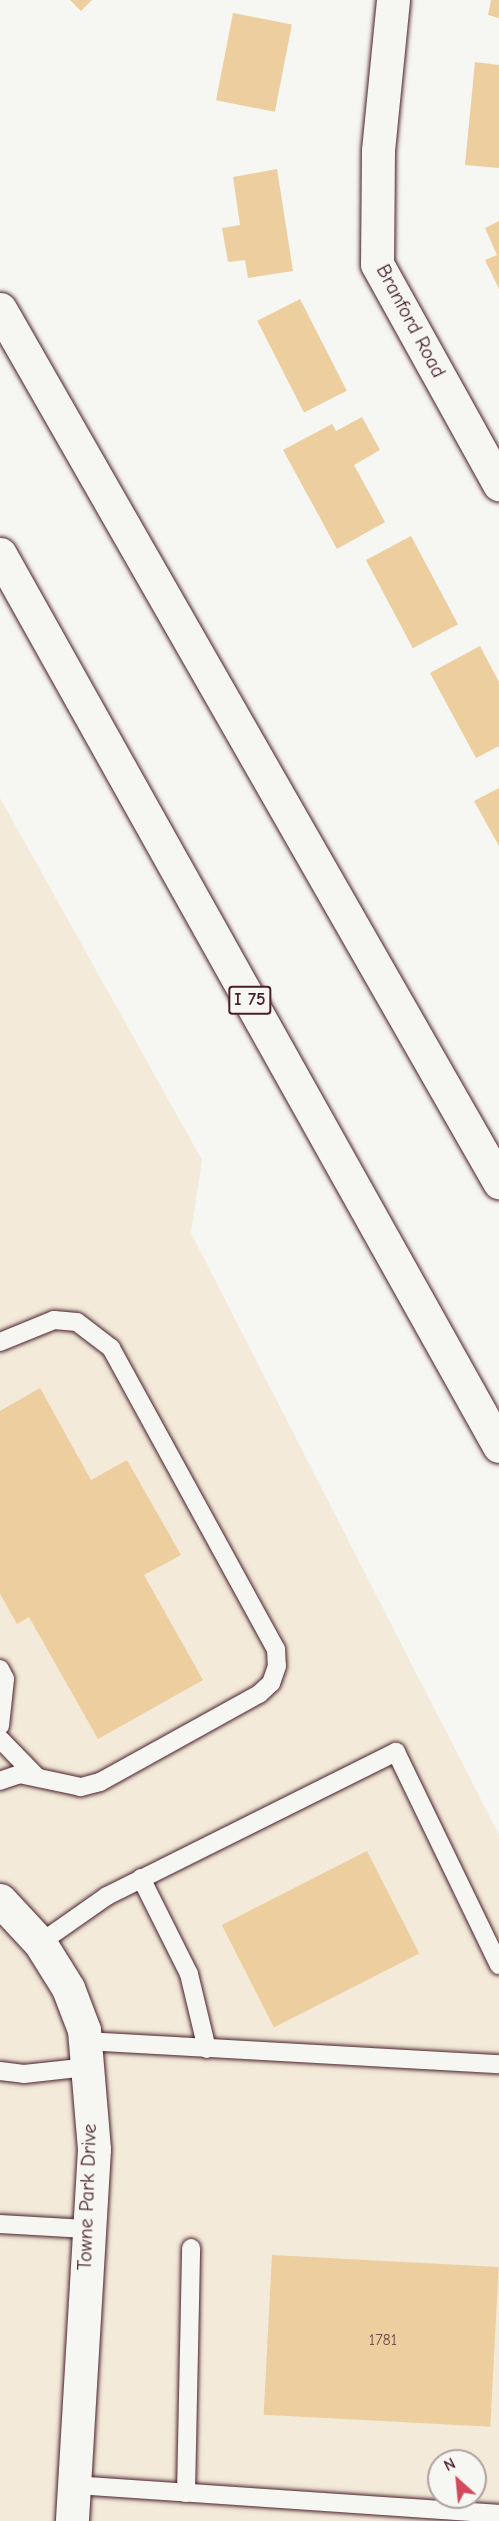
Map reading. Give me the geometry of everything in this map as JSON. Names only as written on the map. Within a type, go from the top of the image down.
[{"type":"main road","name":"Branford Road","points":[[393,0],[378,151],[377,264],[499,484]]},
{"type":"main road","points":[[0,309],[499,1182]]},
{"type":"main road","name":"I 75","points":[[0,554],[499,1446]]},
{"type":"main road","name":"Towne Park Drive","points":[[0,1899],[40,1943],[68,1988],[86,2054],[94,2149],[86,2229],[72,2521]]},
{"type":"lane","points":[[0,1342],[31,1325],[54,1320],[76,1322],[111,1348],[276,1649],[278,1666],[271,1683],[259,1694],[100,1782],[81,1787],[20,1774],[0,1780]]},
{"type":"lane","points":[[0,1669],[5,1678],[0,1726]]},
{"type":"lane","points":[[0,1739],[36,1776]]},
{"type":"lane","points":[[40,1943],[107,1896],[396,1752],[499,1965]]},
{"type":"lane","points":[[141,1878],[189,1974],[207,2049]]},
{"type":"lane","points":[[0,2071],[24,2074],[86,2054],[207,2049],[499,2064]]},
{"type":"lane","points":[[0,2224],[86,2229]]},
{"type":"lane","points":[[186,2493],[191,2248]]},
{"type":"lane","points":[[74,2485],[499,2514]]},
{"type":"shaded area","points":[[0,798],[202,1160],[191,1233],[499,1835],[499,2521],[0,2521]]},
{"type":"building","points":[[70,0],[92,0],[81,11]]},
{"type":"building","points":[[491,0],[499,0],[499,18],[488,15]]},
{"type":"building","points":[[233,13],[292,24],[275,112],[216,100]]},
{"type":"building","points":[[475,62],[499,65],[499,168],[465,165]]},
{"type":"building","points":[[277,169],[293,271],[248,278],[245,260],[228,262],[222,228],[240,225],[233,177]]},
{"type":"building","points":[[499,221],[499,289],[485,260],[497,255],[485,228]]},
{"type":"building","points":[[300,299],[347,391],[304,413],[257,321]]},
{"type":"building","points":[[362,417],[380,450],[354,465],[385,522],[337,549],[283,450],[332,424],[336,431]]},
{"type":"building","points":[[411,536],[458,624],[413,648],[366,560]]},
{"type":"building","points":[[480,646],[499,682],[499,746],[476,758],[430,673]]},
{"type":"building","points":[[499,788],[499,846],[474,801]]},
{"type":"building","points":[[40,1388],[91,1480],[127,1460],[181,1555],[144,1575],[203,1680],[98,1739],[29,1617],[17,1624],[0,1594],[0,1411]]},
{"type":"building","points":[[367,1851],[419,1953],[274,2027],[222,1925]]},
{"type":"building","points":[[272,2255],[499,2267],[490,2427],[264,2415]]}]
